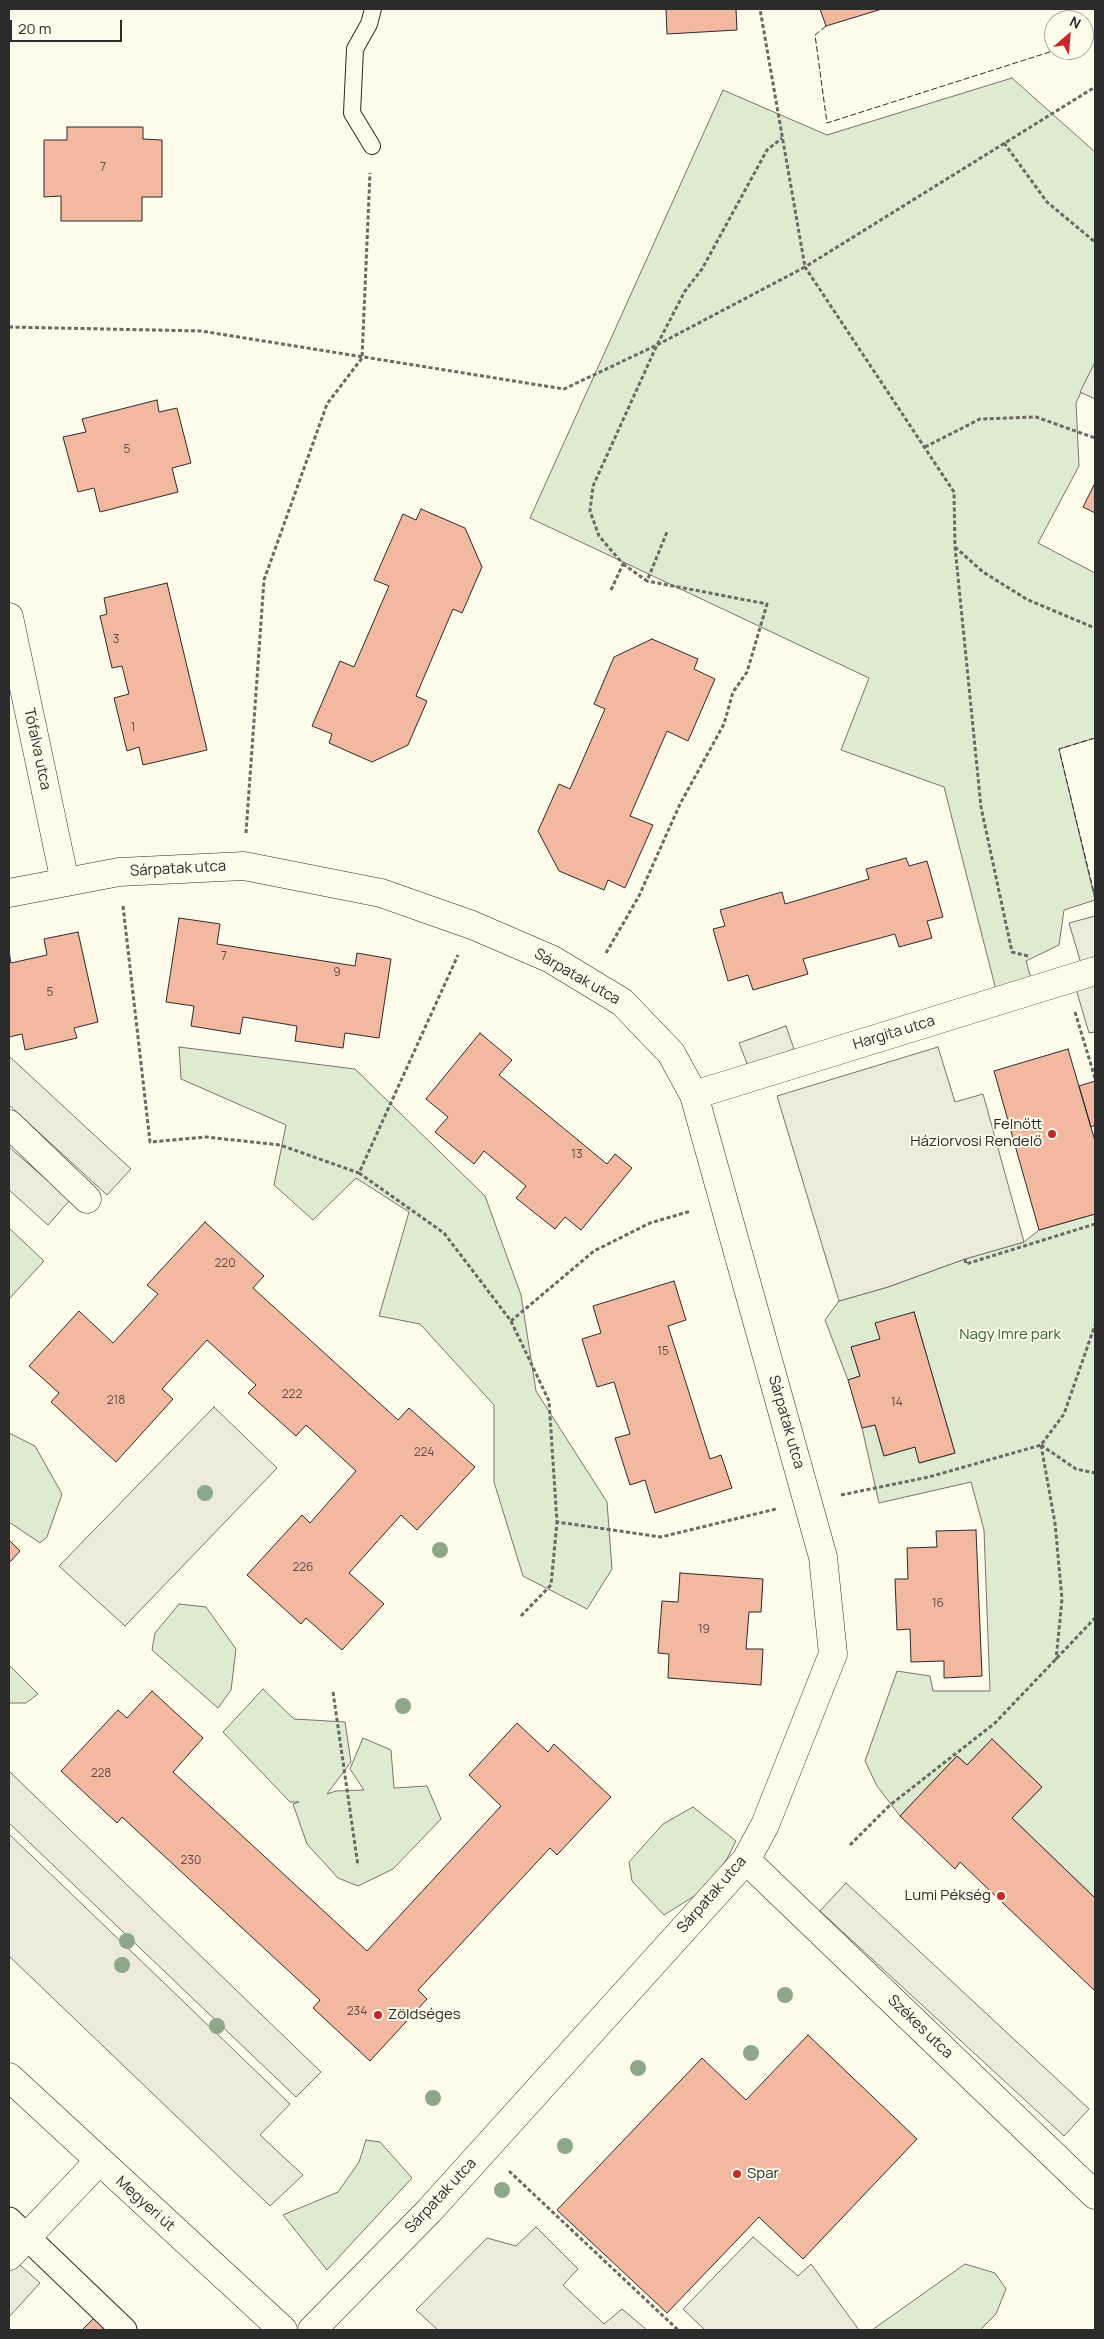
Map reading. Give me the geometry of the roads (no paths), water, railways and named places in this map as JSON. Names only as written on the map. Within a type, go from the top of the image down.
[{"type":"street","name":"Tófalva utca","points":[[9,617],[65,882]]},
{"type":"street","name":"Sárpatak utca","points":[[9,893],[119,872],[244,866],[381,893],[472,925],[551,959],[622,1002],[672,1053],[694,1095],[809,1501],[823,1557],[833,1654],[765,1825],[746,1860],[428,2211],[312,2330]]},
{"type":"street","name":"Hargita utca","points":[[694,1095],[1095,971]]},
{"type":"street","points":[[9,1124],[87,1199]]},
{"type":"street","name":"Székes utca","points":[[746,1860],[1095,2195]]},
{"type":"street","name":"Megyeri út","points":[[9,2077],[283,2330]]},
{"type":"street","points":[[9,2256],[18,2228],[99,2161]]},
{"type":"street","points":[[18,2228],[124,2330]]},
{"type":"lane","points":[[372,146],[352,113],[355,49],[369,24],[373,9]]},
{"type":"place","name":"Felnőtt Háziorvosi Rendelő","points":[[1052,1134]]},
{"type":"place","name":"Lumi Pékség","points":[[1001,1896]]},
{"type":"place","name":"Zöldséges","points":[[378,2015]]},
{"type":"place","name":"Spar","points":[[737,2174]]},
{"type":"park label","name":"Nagy Imre park","points":[[1010,1335]]}]
